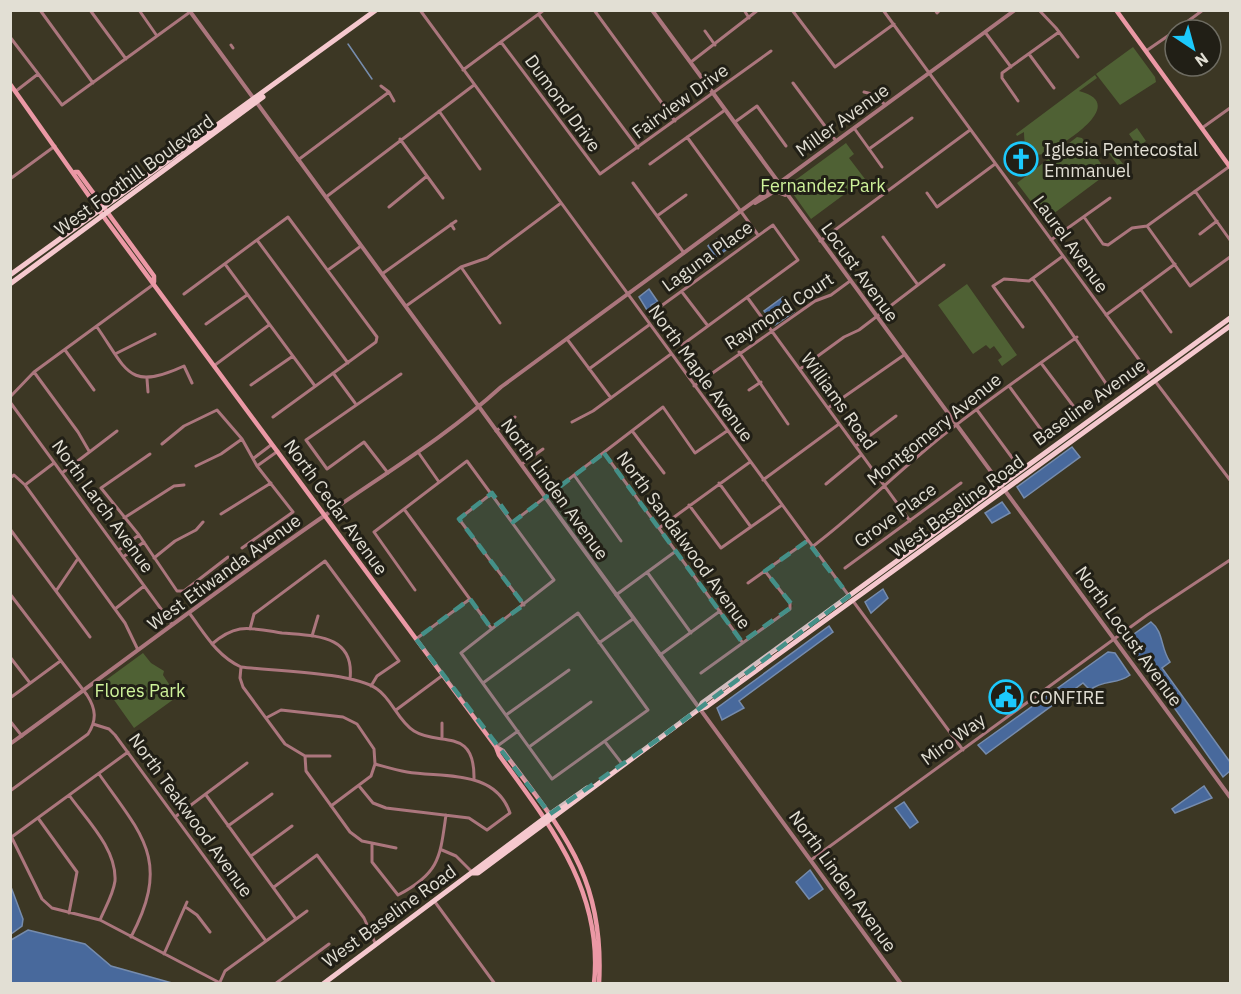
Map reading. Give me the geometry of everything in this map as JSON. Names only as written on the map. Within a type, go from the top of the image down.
[{"type":"main road","name":"West Foothill Boulevard","points":[[10,284],[376,10]]},
{"type":"main road","points":[[1116,10],[1230,166]]},
{"type":"main road","name":"North Cedar Avenue","points":[[10,84],[75,172],[74,175],[154,276],[154,284]]},
{"type":"main road","name":"West Foothill Boulevard","points":[[12,275],[101,208],[254,101]]},
{"type":"main road","name":"North Cedar Avenue","points":[[106,214],[133,256],[496,747],[499,755],[549,818]]},
{"type":"main road","points":[[30,270],[32,263],[46,253],[50,245]]},
{"type":"main road","points":[[133,256],[136,255],[148,268]]},
{"type":"main road","name":"Baseline Avenue","points":[[851,598],[1153,378],[1230,318]]},
{"type":"main road","points":[[1153,378],[1230,326]]},
{"type":"main road","name":"West Baseline Road","points":[[323,984],[473,873],[478,873],[549,818],[699,709],[702,703],[851,598]]},
{"type":"main road","points":[[549,818],[574,867],[585,895],[595,938],[594,984]]},
{"type":"main road","points":[[549,818],[579,862],[590,888],[600,939],[599,984]]},
{"type":"street","points":[[40,10],[93,83]]},
{"type":"street","points":[[90,10],[126,59]]},
{"type":"street","points":[[139,10],[157,36]]},
{"type":"street","name":"North Maple Avenue","points":[[420,10],[807,541],[963,750]]},
{"type":"street","points":[[463,70],[544,10]]},
{"type":"street","points":[[594,10],[675,121]]},
{"type":"street","name":"Locust Avenue","points":[[652,10],[1001,488]]},
{"type":"street","points":[[744,10],[749,18]]},
{"type":"street","points":[[690,63],[758,10]]},
{"type":"street","points":[[792,10],[835,67],[894,24]]},
{"type":"street","name":"Laurel Avenue","points":[[883,10],[1230,480]]},
{"type":"street","points":[[935,10],[937,13],[940,10]]},
{"type":"street","name":"Miller Avenue","points":[[627,295],[1015,10]]},
{"type":"street","points":[[1039,10],[1078,57]]},
{"type":"street","points":[[10,37],[62,105],[189,11]]},
{"type":"street","name":"North Linden Avenue","points":[[189,11],[901,984]]},
{"type":"street","points":[[539,15],[638,148]]},
{"type":"street","points":[[705,31],[715,45]]},
{"type":"street","points":[[985,32],[1011,67]]},
{"type":"street","points":[[1018,101],[1002,78],[1002,73],[1059,32]]},
{"type":"street","points":[[1146,51],[1163,39]]},
{"type":"street","name":"Dumond Drive","points":[[501,42],[596,172],[604,173]]},
{"type":"street","name":"Fairview Drive","points":[[604,173],[771,51]]},
{"type":"street","points":[[447,57],[451,54]]},
{"type":"street","points":[[1029,54],[1054,88]]},
{"type":"street","points":[[456,69],[460,66]]},
{"type":"street","points":[[16,91],[38,74]]},
{"type":"street","points":[[793,83],[836,141]]},
{"type":"street","points":[[326,197],[474,85]]},
{"type":"street","points":[[381,86],[389,92],[394,101]]},
{"type":"street","points":[[298,160],[389,92]]},
{"type":"street","points":[[864,92],[876,95],[885,105]]},
{"type":"street","points":[[735,123],[757,106],[786,146]]},
{"type":"street","points":[[1202,128],[1230,108]]},
{"type":"street","points":[[650,164],[725,110]]},
{"type":"street","points":[[439,111],[480,169]]},
{"type":"street","points":[[869,149],[912,118]]},
{"type":"street","points":[[854,128],[882,167]]},
{"type":"street","points":[[820,240],[970,129]]},
{"type":"street","points":[[687,137],[758,235]]},
{"type":"street","points":[[400,140],[443,198]]},
{"type":"street","points":[[10,179],[56,146]]},
{"type":"street","points":[[927,193],[937,207],[995,164]]},
{"type":"street","points":[[1084,217],[1106,246],[1132,228],[1147,226],[1230,166]]},
{"type":"street","points":[[389,207],[427,176]]},
{"type":"street","points":[[633,183],[684,253]]},
{"type":"street","points":[[748,206],[775,191],[789,198]]},
{"type":"street","points":[[1195,191],[1230,240]]},
{"type":"street","points":[[657,216],[686,195]]},
{"type":"street","points":[[1052,240],[1110,198]]},
{"type":"street","points":[[405,307],[461,267],[487,258],[561,203]]},
{"type":"street","points":[[184,294],[288,217],[378,339],[273,417]]},
{"type":"street","points":[[382,274],[456,221]]},
{"type":"street","points":[[1200,234],[1217,221]]},
{"type":"street","points":[[451,224],[454,229]]},
{"type":"street","name":"Laguna Place","points":[[657,309],[773,225],[798,260],[747,297]]},
{"type":"street","points":[[1147,226],[1190,286],[1230,257]]},
{"type":"street","points":[[882,237],[918,285]]},
{"type":"street","points":[[257,240],[348,363]]},
{"type":"street","points":[[328,270],[361,246]]},
{"type":"street","points":[[1023,327],[993,286],[1004,279],[1023,283],[1033,279],[1063,256]]},
{"type":"street","points":[[225,264],[315,386]]},
{"type":"street","points":[[1106,315],[1174,264]]},
{"type":"street","points":[[800,369],[842,338],[877,318],[944,265]]},
{"type":"street","points":[[461,267],[500,323]]},
{"type":"street","points":[[1033,279],[1077,337],[1109,388]]},
{"type":"street","name":"Raymond Court","points":[[694,386],[739,352],[773,332],[818,299],[831,295],[850,281]]},
{"type":"street","points":[[10,397],[34,372],[154,284]]},
{"type":"street","points":[[1141,290],[1171,332]]},
{"type":"street","points":[[682,292],[708,326]]},
{"type":"street","points":[[206,324],[247,295]]},
{"type":"street","name":"West Etiwanda Avenue","points":[[10,744],[325,515],[418,452],[501,387],[627,295]]},
{"type":"street","points":[[682,345],[747,297]]},
{"type":"street","name":"Williams Road","points":[[747,297],[910,521]]},
{"type":"street","points":[[589,369],[649,325]]},
{"type":"street","points":[[214,365],[269,326]]},
{"type":"street","points":[[96,327],[128,371],[137,377],[147,379],[161,377],[184,366],[192,382]]},
{"type":"street","points":[[116,354],[155,334]]},
{"type":"street","name":"Montgomery Avenue","points":[[812,546],[866,504],[884,484],[976,410],[1077,337]]},
{"type":"street","points":[[567,339],[611,398]]},
{"type":"street","points":[[65,350],[94,390]]},
{"type":"street","points":[[739,352],[788,424]]},
{"type":"street","points":[[572,422],[611,398],[671,354]]},
{"type":"street","points":[[828,408],[904,355]]},
{"type":"street","points":[[251,386],[292,356]]},
{"type":"street","points":[[1041,363],[1077,411]]},
{"type":"street","points":[[34,372],[78,432],[89,451]]},
{"type":"street","points":[[333,373],[356,403]]},
{"type":"street","points":[[388,473],[364,442],[327,469],[306,440],[400,374]]},
{"type":"street","points":[[147,379],[148,392]]},
{"type":"street","points":[[749,390],[761,382]]},
{"type":"street","points":[[1009,386],[1045,435]]},
{"type":"street","name":"North Larch Avenue","points":[[10,402],[173,626]]},
{"type":"street","points":[[513,522],[663,407],[695,453],[727,431]]},
{"type":"street","points":[[162,444],[184,426],[217,410],[242,439],[257,466],[293,512],[242,548]]},
{"type":"street","points":[[976,410],[1012,459]]},
{"type":"street","points":[[855,446],[896,416]]},
{"type":"street","points":[[496,431],[514,417]]},
{"type":"street","points":[[763,480],[839,424]]},
{"type":"street","points":[[62,473],[117,431]]},
{"type":"street","points":[[633,432],[664,473]]},
{"type":"street","points":[[196,466],[221,454],[242,439]]},
{"type":"street","points":[[254,458],[273,444]]},
{"type":"street","points":[[520,465],[543,449]]},
{"type":"street","points":[[257,466],[278,450]]},
{"type":"street","points":[[418,452],[439,482]]},
{"type":"street","name":"North Sandalwood Avenue","points":[[604,453],[742,642]]},
{"type":"street","points":[[150,454],[101,488],[123,519],[139,535],[181,592],[228,557]]},
{"type":"street","points":[[826,484],[862,454]]},
{"type":"street","points":[[415,590],[374,532],[467,461],[554,580],[461,653],[552,779],[648,710],[578,613],[483,683]]},
{"type":"street","points":[[659,528],[750,462]]},
{"type":"street","points":[[25,485],[54,463]]},
{"type":"street","points":[[574,476],[621,541]]},
{"type":"street","points":[[12,477],[25,485],[77,560],[115,609],[139,651]]},
{"type":"street","points":[[221,514],[272,483]]},
{"type":"street","points":[[719,483],[751,527]]},
{"type":"street","name":"Grove Place","points":[[845,568],[961,483]]},
{"type":"street","points":[[123,519],[174,486],[184,485]]},
{"type":"street","name":"North Locust Avenue","points":[[1001,488],[1230,797]]},
{"type":"street","points":[[492,493],[459,519],[524,605]]},
{"type":"street","points":[[689,505],[721,548],[782,505]]},
{"type":"street","points":[[404,508],[491,628]]},
{"type":"street","points":[[154,558],[176,540],[196,530],[203,522]]},
{"type":"street","points":[[10,529],[90,637]]},
{"type":"street","points":[[119,550],[139,535]]},
{"type":"street","points":[[748,583],[807,541]]},
{"type":"street","points":[[123,557],[144,542]]},
{"type":"street","points":[[616,595],[676,551]]},
{"type":"street","points":[[56,591],[77,560]]},
{"type":"street","name":"Miro Way","points":[[811,860],[1114,639],[1230,560]]},
{"type":"street","points":[[250,629],[254,614],[325,561],[399,661],[377,676],[371,686]]},
{"type":"street","points":[[701,673],[791,607],[765,571]]},
{"type":"street","points":[[647,572],[691,633]]},
{"type":"street","points":[[115,609],[144,586]]},
{"type":"street","points":[[10,594],[94,709],[93,724],[82,739],[10,791]]},
{"type":"street","points":[[416,639],[470,599]]},
{"type":"street","points":[[660,655],[720,610]]},
{"type":"street","points":[[190,614],[227,661],[241,667],[350,679],[371,686],[382,693],[414,731],[442,737],[463,746],[472,761],[474,779]]},
{"type":"street","points":[[312,636],[318,616]]},
{"type":"street","points":[[599,643],[633,619]]},
{"type":"street","points":[[212,644],[230,632],[250,629],[328,639],[342,648],[351,664],[350,679]]},
{"type":"street","points":[[10,657],[30,684]]},
{"type":"street","points":[[10,698],[60,662]]},
{"type":"street","points":[[241,667],[240,678],[243,687],[285,744],[305,756],[330,756]]},
{"type":"street","points":[[506,715],[569,670]]},
{"type":"street","points":[[396,710],[443,675]]},
{"type":"street","points":[[529,747],[591,702]]},
{"type":"street","points":[[266,718],[281,710],[343,717],[357,724],[374,749],[375,764],[371,776],[331,806]]},
{"type":"street","points":[[10,721],[22,736]]},
{"type":"street","points":[[442,723],[442,737]]},
{"type":"street","name":"North Teakwood Avenue","points":[[93,724],[109,729],[128,752],[266,941]]},
{"type":"street","points":[[496,747],[518,731]]},
{"type":"street","points":[[606,742],[623,765]]},
{"type":"street","points":[[128,752],[12,835],[42,899],[52,908],[99,921],[221,983],[225,971],[307,911]]},
{"type":"street","points":[[305,756],[306,771],[350,832],[362,842],[396,848]]},
{"type":"street","points":[[175,817],[247,763]]},
{"type":"street","points":[[359,786],[373,802],[386,808],[469,818],[487,830],[510,813],[490,786],[474,779],[407,772],[375,764]]},
{"type":"street","points":[[99,774],[142,836],[149,857],[150,894],[131,937]]},
{"type":"street","points":[[228,825],[272,794]]},
{"type":"street","points":[[69,795],[106,846],[113,864],[112,891],[99,921]]},
{"type":"street","points":[[206,795],[296,918]]},
{"type":"street","points":[[372,844],[372,862],[398,895],[435,867],[441,850],[446,814]]},
{"type":"street","points":[[38,818],[77,872],[69,913]]},
{"type":"street","points":[[251,856],[292,826]]},
{"type":"street","points":[[441,850],[456,856],[473,873]]},
{"type":"street","points":[[274,887],[317,855],[364,918],[376,945]]},
{"type":"street","points":[[164,954],[188,902]]},
{"type":"street","points":[[435,902],[495,984]]},
{"type":"street","points":[[187,908],[197,915],[210,932]]},
{"type":"street","points":[[275,984],[329,944]]},
{"type":"highlighted area","points":[[604,453],[742,642],[793,606],[765,571],[807,541],[849,596],[660,738],[550,814],[416,639],[470,599],[491,628],[524,605],[459,519],[492,493],[513,522]]},
{"type":"green space","points":[[1133,47],[1155,77],[1156,82],[1120,105],[1096,74]]},
{"type":"green space","points":[[1095,75],[1097,78],[1079,91],[1091,95],[1097,101],[1098,108],[1090,122],[1047,153],[1040,155],[1028,151],[1024,132],[1017,136],[1016,134]]},
{"type":"green space","points":[[1137,128],[1146,141],[1138,147],[1129,134]]},
{"type":"green space","points":[[1077,137],[1082,138],[1108,173],[1045,220],[1017,183]]},
{"type":"green space","name":"Fernandez Park","points":[[846,143],[854,154],[849,158],[865,179],[811,219],[789,188],[790,184]]},
{"type":"green space","points":[[1110,148],[1128,170],[1123,173],[1108,152]]},
{"type":"green space","points":[[967,284],[1017,355],[1002,366],[998,360],[1002,357],[994,346],[990,349],[986,345],[973,354],[938,305]]},
{"type":"green space","name":"Flores Park","points":[[143,653],[151,663],[164,671],[163,675],[175,693],[174,699],[134,728],[102,683]]},
{"type":"water","points":[[721,236],[729,248],[716,257],[708,246]]},
{"type":"water","points":[[649,289],[658,302],[651,305],[650,315],[639,297]]},
{"type":"water","points":[[783,297],[794,312],[775,325],[764,311]]},
{"type":"water","points":[[1072,447],[1080,457],[1024,498],[1017,487]]},
{"type":"water","points":[[1002,502],[1010,513],[992,523],[985,513]]},
{"type":"water","points":[[883,589],[888,598],[871,613],[865,602]]},
{"type":"water","points":[[1151,622],[1158,630],[1170,662],[1162,668],[1230,762],[1230,771],[1223,777],[1130,645],[1134,634]]},
{"type":"water","points":[[829,626],[833,632],[739,701],[744,708],[722,720],[717,708]]},
{"type":"water","points":[[1108,652],[1115,653],[1130,675],[1120,680],[1100,684],[1090,690],[1083,683],[986,754],[978,745]]},
{"type":"water","points":[[1204,786],[1212,798],[1175,813],[1172,809]]},
{"type":"water","points":[[904,802],[918,822],[910,828],[895,808]]},
{"type":"water","points":[[810,870],[823,889],[809,899],[796,882]]},
{"type":"water","points":[[11,887],[23,919],[22,926],[11,934]]},
{"type":"water","points":[[28,930],[85,944],[111,966],[172,983],[11,983],[11,940]]},
{"type":"waterway","points":[[348,44],[372,79]]},
{"type":"place","name":"Iglesia Pentecostal Emmanuel","points":[[1021,159]]},
{"type":"place","name":"CONFIRE","points":[[1006,697]]}]
